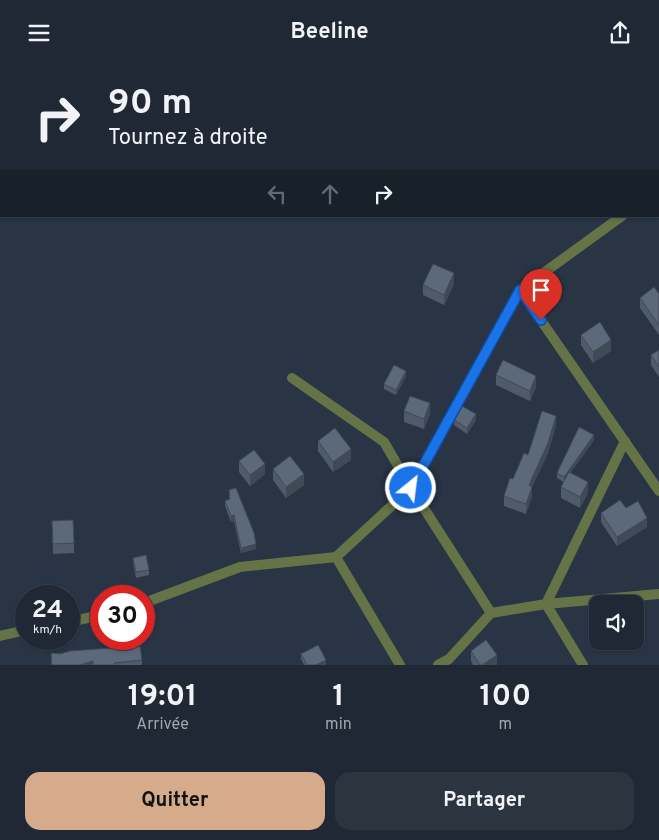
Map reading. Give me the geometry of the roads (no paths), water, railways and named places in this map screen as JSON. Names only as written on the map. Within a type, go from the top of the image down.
[{"type":"street","points":[[155,599],[240,567],[336,557],[411,488],[520,290],[621,217]]},
{"type":"street","points":[[520,290],[659,491]]},
{"type":"street","points":[[292,379],[384,442],[411,488],[491,613]]},
{"type":"street","points":[[546,604],[625,441]]},
{"type":"street","points":[[336,557],[400,665]]},
{"type":"street","points":[[438,665],[449,659],[491,613],[546,604],[659,594]]},
{"type":"street","points":[[546,604],[584,665]]},
{"type":"street","points":[[0,636],[15,633]]}]
